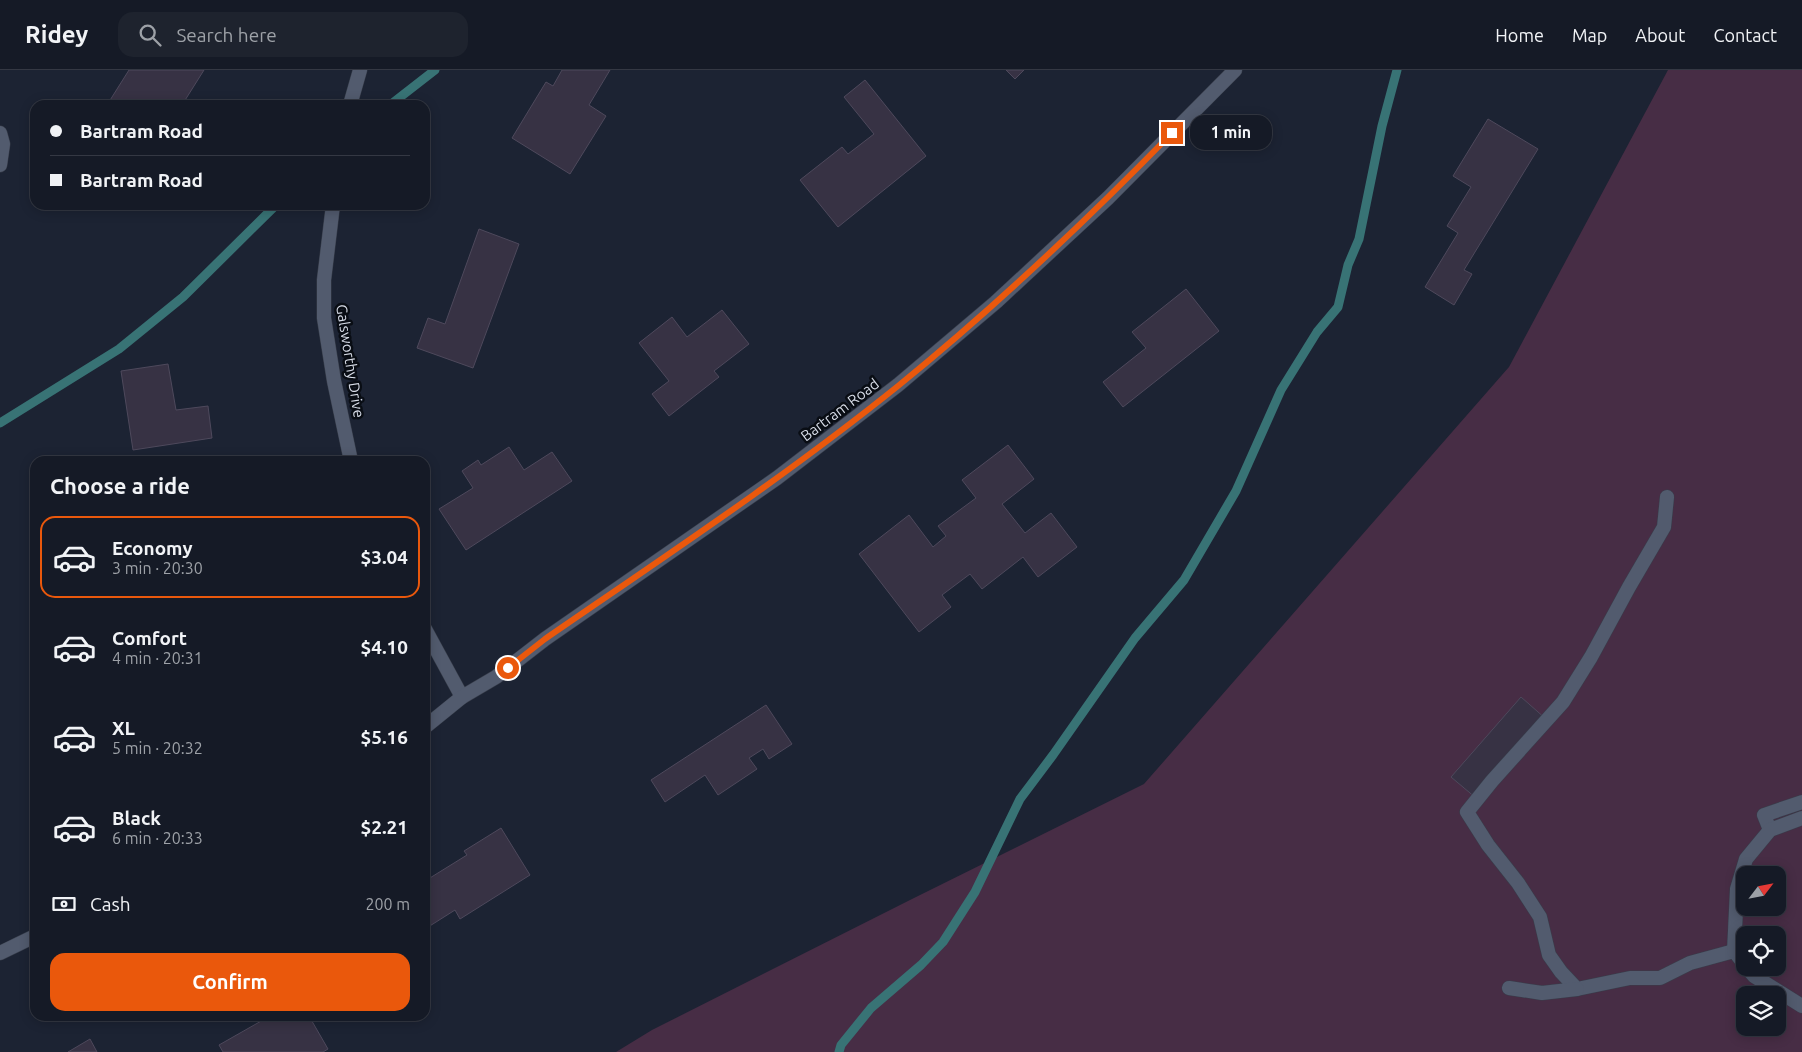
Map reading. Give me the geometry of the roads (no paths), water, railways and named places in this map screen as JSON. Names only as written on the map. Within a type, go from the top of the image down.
[{"type":"street","points":[[351,100],[360,70]]},
{"type":"street","name":"Bartram Road","points":[[430,723],[462,697],[496,677],[545,639],[776,478],[898,385],[996,302],[1101,205],[1235,70]]},
{"type":"street","points":[[0,133],[3,144],[0,165]]},
{"type":"street","name":"Galsworthy Drive","points":[[332,210],[324,280],[324,318],[334,381],[350,456]]},
{"type":"street","points":[[1577,989],[1561,972],[1549,955],[1540,917],[1518,883],[1488,845],[1467,812],[1492,781],[1563,702],[1591,657],[1664,527],[1667,497]]},
{"type":"street","points":[[430,638],[462,697]]},
{"type":"street","points":[[1770,830],[1764,815],[1802,802]]},
{"type":"street","points":[[1736,954],[1734,951],[1736,889],[1746,859],[1770,830],[1802,818]]},
{"type":"street","points":[[0,953],[30,938]]},
{"type":"street","points":[[1509,988],[1542,993],[1577,989],[1630,978],[1660,978],[1690,963],[1734,951]]},
{"type":"street","points":[[1754,976],[1802,1006]]},
{"type":"waterway","points":[[396,100],[435,70]]},
{"type":"waterway","points":[[839,1052],[841,1045],[871,1008],[921,965],[943,942],[975,892],[1020,799],[1135,638],[1184,580],[1236,491],[1281,390],[1317,332],[1338,307],[1348,265],[1359,239],[1382,126],[1397,70]]},
{"type":"waterway","points":[[0,423],[119,349],[183,297],[271,210]]}]
